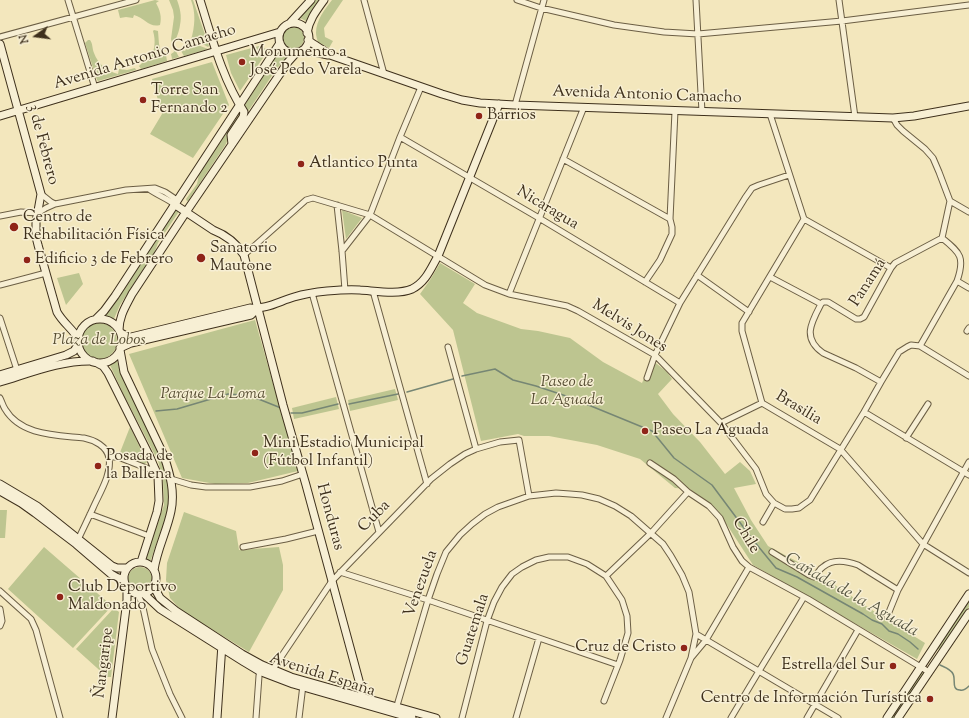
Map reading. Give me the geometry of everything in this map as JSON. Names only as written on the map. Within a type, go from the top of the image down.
[{"type":"street","points":[[68,0],[95,88]]},
{"type":"street","points":[[0,37],[136,0]]},
{"type":"street","points":[[200,0],[216,52],[239,105],[244,112],[231,135],[232,144]]},
{"type":"street","points":[[0,382],[62,363],[80,361],[101,362],[112,359],[117,355],[122,339],[119,321],[132,294],[187,210],[288,62],[298,52],[305,48],[312,17],[324,0]]},
{"type":"street","points":[[364,0],[384,74]]},
{"type":"street","points":[[517,0],[541,8],[614,26],[664,32],[698,34],[842,21],[969,6]]},
{"type":"street","points":[[515,105],[544,0]]},
{"type":"street","points":[[696,0],[702,112]]},
{"type":"street","points":[[839,0],[855,117]]},
{"type":"street","points":[[298,52],[292,53],[285,50],[279,40],[280,32],[310,1]]},
{"type":"street","points":[[288,24],[302,26],[308,37]]},
{"type":"street","name":"Avenida Antonio Camacho","points":[[0,116],[280,32]]},
{"type":"street","name":"Avenida Antonio Camacho","points":[[308,37],[314,46],[330,55]]},
{"type":"street","points":[[96,319],[115,296],[280,43]]},
{"type":"street","name":"3 de Febrero","points":[[0,44],[41,194],[36,222],[36,237],[60,316],[65,324],[73,331],[79,342]]},
{"type":"street","name":"Avenida Antonio Camacho","points":[[298,52],[307,51],[330,55],[462,100],[499,104],[893,118],[914,116],[969,106]]},
{"type":"street","points":[[342,251],[370,215],[421,87]]},
{"type":"street","points":[[120,349],[131,344],[187,327],[250,308],[257,309],[295,296],[345,290],[404,291],[421,283],[438,256],[499,104]]},
{"type":"street","points":[[509,294],[584,108]]},
{"type":"street","points":[[645,282],[660,260],[672,234],[670,219],[675,111]]},
{"type":"street","points":[[770,114],[804,219],[891,268]]},
{"type":"street","points":[[893,118],[897,125],[925,149],[933,158],[950,201],[942,238],[954,248],[962,262],[957,281],[920,346]]},
{"type":"street","name":"Nicaragua","points":[[400,138],[539,218],[680,303]]},
{"type":"street","points":[[564,159],[670,219]]},
{"type":"street","points":[[647,378],[655,355],[680,303],[752,188],[759,184],[790,175]]},
{"type":"street","points":[[0,216],[21,212],[38,213],[55,204],[126,190],[149,189],[169,200],[176,202],[216,228],[237,246],[244,255]]},
{"type":"street","points":[[41,194],[55,204]]},
{"type":"street","name":"Melvis Jones","points":[[244,255],[306,200],[313,198],[370,215],[485,285],[509,294],[567,306],[578,310],[655,355],[721,423],[756,469],[766,494],[774,503]]},
{"type":"street","points":[[950,201],[969,212]]},
{"type":"street","points":[[337,205],[345,290]]},
{"type":"street","name":"Brasilia","points":[[804,219],[742,323],[742,331],[762,403],[840,449],[924,544],[969,573]]},
{"type":"street","name":"Panamá","points":[[770,277],[821,304],[823,302],[828,302],[856,319],[860,319],[864,317],[895,263],[942,238]]},
{"type":"street","name":"Honduras","points":[[244,255],[257,309],[361,688],[361,700]]},
{"type":"street","points":[[0,286],[46,273]]},
{"type":"street","points":[[697,275],[749,312]]},
{"type":"street","points":[[957,281],[969,288]]},
{"type":"street","points":[[372,291],[427,484]]},
{"type":"street","points":[[312,293],[379,532]]},
{"type":"street","points":[[821,304],[813,319],[810,332],[814,345],[823,353],[856,368],[881,382]]},
{"type":"street","points":[[0,318],[17,370]]},
{"type":"street","points":[[141,562],[160,501],[156,469],[103,366],[88,359],[80,349],[79,342],[81,330],[90,321],[96,319],[112,322],[120,332],[128,337],[187,327]]},
{"type":"street","points":[[0,375],[66,355],[74,351],[79,342]]},
{"type":"street","points":[[763,522],[774,503],[785,509],[792,509],[798,508],[810,500],[899,352],[911,345],[920,346],[969,376]]},
{"type":"street","points":[[448,347],[476,449]]},
{"type":"street","points":[[120,349],[124,372],[164,456],[172,484],[171,511],[155,560],[154,570],[156,579],[154,587],[151,591],[141,594],[133,593],[127,588],[124,580],[125,572],[131,565],[136,562],[141,562],[148,564],[154,570]]},
{"type":"street","points":[[0,398],[6,410],[24,427],[36,432],[91,439],[98,443],[109,457],[110,463],[107,478],[77,542]]},
{"type":"street","points":[[721,423],[762,403]]},
{"type":"street","points":[[906,438],[928,404]]},
{"type":"street","points":[[864,412],[969,475]]},
{"type":"street","name":"Cuba","points":[[271,672],[332,580],[427,484],[450,464],[476,449],[500,442],[519,440],[529,496]]},
{"type":"street","points":[[109,457],[118,457],[149,469],[156,469]]},
{"type":"street","points":[[887,617],[898,590],[969,462]]},
{"type":"street","name":"Chile","points":[[650,463],[674,479],[688,492],[710,506],[720,518],[733,548],[749,567],[921,667],[934,665]]},
{"type":"street","points":[[171,479],[191,485],[206,487],[250,487],[303,474]]},
{"type":"street","points":[[0,484],[37,506],[111,574],[124,580]]},
{"type":"street","points":[[0,491],[112,566],[117,568],[127,568]]},
{"type":"street","points":[[606,576],[651,533],[688,492]]},
{"type":"street","name":"Venezuela","points":[[395,710],[428,600],[446,552],[460,535],[485,514],[498,507],[529,496],[556,493],[592,497],[615,506],[631,516],[663,544],[682,575],[689,592],[696,634],[691,658]]},
{"type":"street","points":[[90,514],[149,536]]},
{"type":"street","points":[[243,547],[318,531]]},
{"type":"street","points":[[772,552],[814,577],[817,575],[821,567],[833,562],[853,563],[898,590]]},
{"type":"street","name":"Guatemala","points":[[462,718],[487,621],[494,602],[502,587],[512,574],[522,567],[536,560],[549,557],[568,557],[587,564],[606,576],[622,600],[627,616],[628,633],[604,702]]},
{"type":"street","points":[[666,718],[691,658],[706,640],[749,567]]},
{"type":"street","points":[[340,572],[428,600],[618,665]]},
{"type":"street","name":"Avenida España","points":[[154,587],[160,598],[166,604],[222,644],[244,662],[303,684],[412,716],[436,718]]},
{"type":"street","name":"Ñangaripe","points":[[112,718],[127,600],[127,588]]},
{"type":"street","points":[[0,591],[34,623],[60,718]]},
{"type":"street","points":[[141,594],[152,649],[170,694],[182,718]]},
{"type":"street","name":"Avenida España","points":[[141,594],[160,609],[222,644]]},
{"type":"street","points":[[887,718],[969,594]]},
{"type":"street","points":[[731,718],[804,598]]},
{"type":"street","points":[[0,609],[2,622],[0,626]]},
{"type":"street","points":[[898,718],[969,613]]},
{"type":"street","points":[[807,718],[858,630]]},
{"type":"street","points":[[696,634],[838,718]]},
{"type":"street","points":[[516,718],[539,638]]},
{"type":"street","points":[[217,718],[222,644]]},
{"type":"street","points":[[256,718],[261,668]]},
{"type":"street","points":[[299,718],[303,684]]},
{"type":"green space","points":[[155,0],[159,1],[156,3],[159,8],[161,19],[160,25],[156,26],[150,24],[134,15],[133,18],[120,18],[118,10]]},
{"type":"green space","points":[[169,0],[177,0],[181,15],[181,22],[175,41],[176,52],[179,57],[172,59],[171,54],[174,52],[171,39],[174,17]]},
{"type":"green space","points":[[191,0],[193,0],[209,46],[208,47],[197,41],[191,40],[194,10]]},
{"type":"green space","points":[[315,0],[320,0],[306,21],[300,18]]},
{"type":"green space","points":[[332,0],[343,0],[324,28],[325,37],[333,41],[329,48],[318,42],[316,28],[319,19]]},
{"type":"green space","points":[[293,27],[301,30],[304,38],[301,46],[293,49],[285,46],[282,38],[285,30]]},
{"type":"green space","points":[[154,30],[158,31],[162,56],[166,55],[167,61],[141,69],[139,66],[146,59],[149,60],[154,50]]},
{"type":"green space","points":[[88,40],[91,42],[94,53],[100,64],[110,71],[118,74],[119,69],[127,70],[135,68],[136,70],[98,81],[85,43]]},
{"type":"green space","points":[[190,42],[208,49],[184,56],[181,49],[185,51]]},
{"type":"green space","points":[[259,46],[266,49],[265,55],[240,91],[231,73],[226,55]]},
{"type":"green space","points":[[279,51],[289,56],[277,68],[247,113],[243,108]]},
{"type":"green space","points":[[212,62],[229,105],[193,158],[150,134],[162,114],[152,79]]},
{"type":"green space","points":[[240,113],[242,114],[229,135],[226,144],[187,201],[186,199],[197,184],[199,174]]},
{"type":"green space","points":[[177,208],[180,210],[120,305],[113,321],[104,317]]},
{"type":"green space","points":[[342,210],[362,218],[346,239]]},
{"type":"green space","name":"Paseo de La Aguada","points":[[440,263],[475,284],[463,303],[477,313],[521,329],[570,338],[603,362],[642,383],[652,360],[667,372],[672,379],[658,394],[673,414],[700,442],[725,474],[740,462],[750,471],[756,484],[734,488],[751,520],[768,546],[811,569],[875,612],[925,643],[917,659],[753,565],[718,511],[690,489],[675,488],[640,459],[597,445],[549,436],[524,436],[518,434],[481,441],[453,330],[420,294]]},
{"type":"green space","points":[[79,273],[83,284],[66,305],[57,278]]},
{"type":"green space","name":"Parque La Loma","points":[[255,320],[298,471],[248,483],[215,484],[182,478],[129,354]]},
{"type":"green space","name":"Plaza de Lobos","points":[[99,323],[112,328],[117,341],[112,354],[99,359],[86,354],[81,341],[86,328]]},
{"type":"green space","points":[[117,357],[121,374],[163,461],[168,478],[169,504],[150,562],[145,560],[164,505],[163,480],[158,461],[109,363],[114,361]]},
{"type":"green space","points":[[395,389],[398,400],[350,411],[348,400]]},
{"type":"green space","points":[[336,397],[339,409],[294,419],[292,408]]},
{"type":"green space","points":[[130,427],[147,462],[145,464],[119,455]]},
{"type":"green space","points":[[0,510],[7,510],[5,538],[0,538]]},
{"type":"green space","points":[[184,512],[236,531],[239,550],[279,547],[283,565],[283,590],[249,652],[182,611],[170,598],[166,580],[167,563]]},
{"type":"green space","name":"Club Deportivo Maldonado","points":[[44,547],[112,606],[73,648],[8,589]]},
{"type":"green space","points":[[140,567],[148,571],[152,579],[148,587],[140,591],[132,587],[128,579],[132,571]]},
{"type":"green space","points":[[969,600],[969,607],[941,648],[937,650],[938,646]]},
{"type":"green space","points":[[114,608],[119,612],[111,677],[107,677],[76,649]]},
{"type":"green space","points":[[922,671],[924,673],[923,676],[894,718],[890,718]]},
{"type":"waterway","name":"Cañada de la Aguada","points":[[462,376],[495,369],[513,380],[569,397],[652,431],[674,458],[712,485],[776,568],[797,577],[872,620],[882,624],[889,631],[898,634],[918,649]]},
{"type":"waterway","name":"Cañada de la Aguada","points":[[407,392],[453,379]]},
{"type":"waterway","name":"Cañada de la Aguada","points":[[156,411],[177,409],[228,394],[256,398],[281,408]]},
{"type":"waterway","name":"Cañada de la Aguada","points":[[349,404],[398,394]]},
{"type":"waterway","name":"Cañada de la Aguada","points":[[291,413],[302,413],[338,404]]},
{"type":"waterway","name":"Cañada de la Aguada","points":[[940,665],[952,672],[957,690],[964,690],[969,686]]},
{"type":"place","name":"Monumento a José Pedo Varela","points":[[242,62]]},
{"type":"place","name":"Torre San Fernando 2","points":[[143,100]]},
{"type":"place","name":"Barrios","points":[[479,116]]},
{"type":"place","name":"Atlantico Punta","points":[[301,164]]},
{"type":"place","name":"Centro de Rehabilitación Física","points":[[14,227]]},
{"type":"place","name":"Sanatorio Mautone","points":[[201,258]]},
{"type":"place","name":"Edificio 3 de Febrero","points":[[27,260]]},
{"type":"place","name":"Paseo La Aguada","points":[[645,431]]},
{"type":"place","name":"Mini Estadio Municipal (Fútbol Infantil)","points":[[255,453]]},
{"type":"place","name":"Posada de la Ballena","points":[[98,466]]},
{"type":"place","name":"Club Deportivo Maldonado","points":[[60,597]]},
{"type":"place","name":"Cruz de Cristo","points":[[684,648]]},
{"type":"place","name":"Estrella del Sur","points":[[893,666]]},
{"type":"place","name":"Centro de Información Turística","points":[[930,699]]}]
